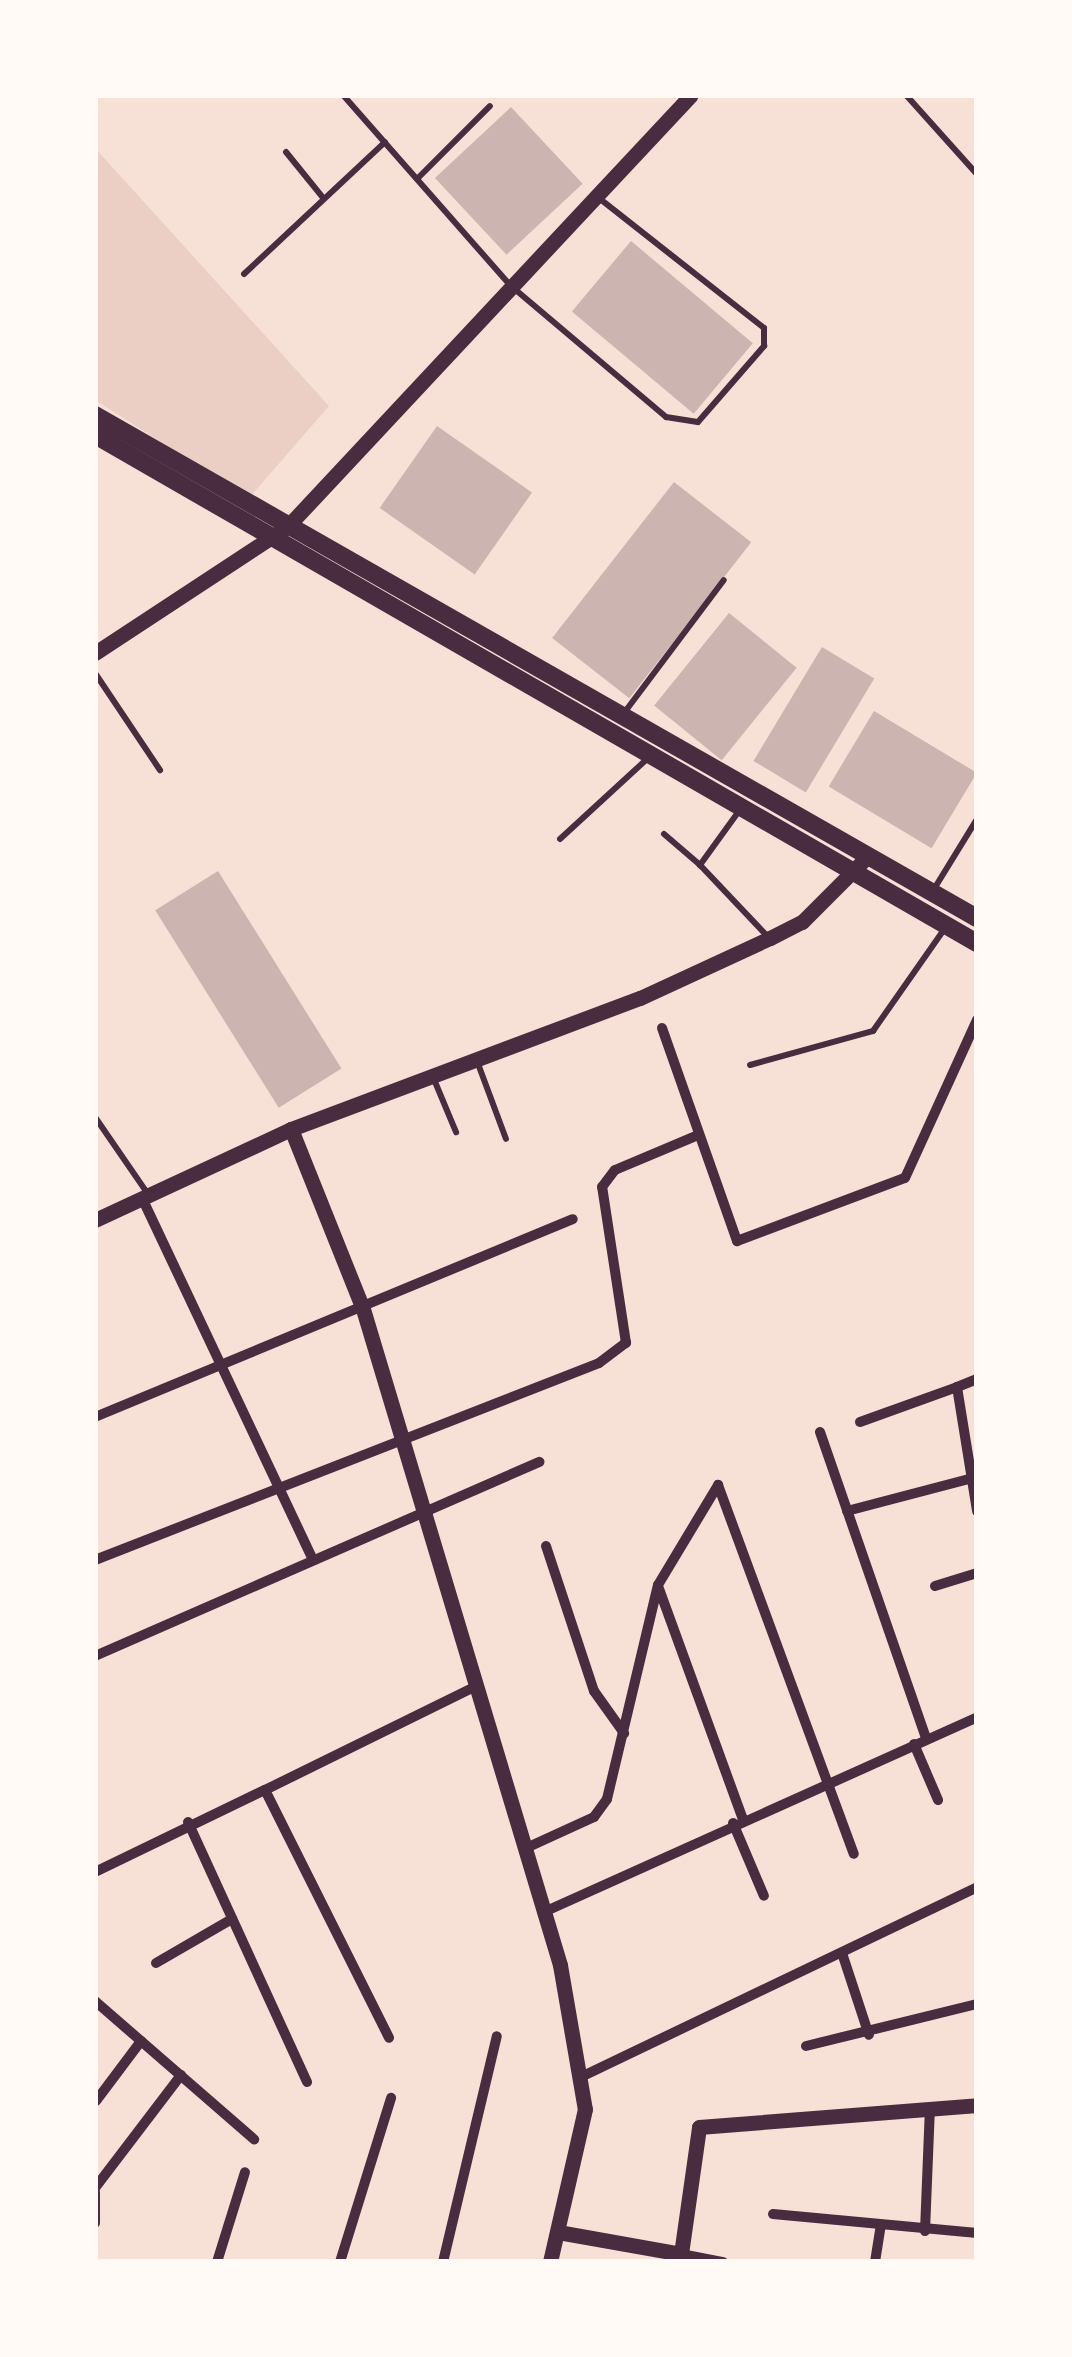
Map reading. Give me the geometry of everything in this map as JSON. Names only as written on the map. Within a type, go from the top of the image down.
[{"type":"main road","points":[[95,416],[866,859],[977,918]]},
{"type":"main road","points":[[95,435],[854,876],[977,943]]},
{"type":"street","points":[[95,653],[287,527],[691,95]]},
{"type":"street","points":[[95,1220],[291,1129],[476,1060],[770,938],[854,876],[866,859]]},
{"type":"street","points":[[662,1028],[696,1136],[737,1241],[905,1178],[977,1020]]},
{"type":"street","points":[[291,1129],[362,1309],[397,1436],[544,1912],[583,2076],[582,2137],[550,2262]]},
{"type":"street","points":[[95,1560],[397,1436],[599,1363],[626,1343],[602,1187],[614,1170],[696,1136]]},
{"type":"street","points":[[146,1197],[311,1556]]},
{"type":"street","points":[[95,1418],[224,1360],[362,1309],[573,1218]]},
{"type":"street","points":[[860,1422],[977,1379]]},
{"type":"street","points":[[957,1387],[977,1511]]},
{"type":"street","points":[[820,1432],[926,1738]]},
{"type":"street","points":[[95,1656],[311,1556],[540,1462]]},
{"type":"street","points":[[847,1511],[971,1479]]},
{"type":"street","points":[[524,1849],[594,1817],[624,1734],[658,1584],[718,1485],[832,1782],[854,1854]]},
{"type":"street","points":[[546,1546],[594,1691],[624,1734]]},
{"type":"street","points":[[935,1586],[977,1574]]},
{"type":"street","points":[[658,1584],[764,1896]]},
{"type":"street","points":[[95,1872],[188,1822],[265,1790],[474,1687]]},
{"type":"street","points":[[544,1912],[738,1821],[977,1717]]},
{"type":"street","points":[[914,1744],[938,1800]]},
{"type":"street","points":[[265,1790],[389,2038]]},
{"type":"street","points":[[188,1822],[307,2082]]},
{"type":"street","points":[[583,2076],[977,1887]]},
{"type":"street","points":[[156,1963],[232,1919]]},
{"type":"street","points":[[842,1953],[869,2035]]},
{"type":"street","points":[[95,2001],[254,2139]]},
{"type":"street","points":[[806,2046],[869,2035],[977,2004]]},
{"type":"street","points":[[443,2262],[497,2036]]},
{"type":"street","points":[[96,2101],[142,2041]]},
{"type":"street","points":[[95,2223],[95,2190],[182,2076]]},
{"type":"street","points":[[340,2262],[390,2098]]},
{"type":"street","points":[[680,2258],[699,2127],[977,2105]]},
{"type":"street","points":[[925,2231],[930,2108]]},
{"type":"street","points":[[217,2262],[245,2172]]},
{"type":"street","points":[[773,2214],[977,2233]]},
{"type":"street","points":[[875,2262],[881,2226]]},
{"type":"street","points":[[558,2232],[680,2258],[723,2262]]},
{"type":"lane","points":[[343,95],[510,286],[666,417],[698,422],[726,396],[764,346],[764,328],[596,196]]},
{"type":"lane","points":[[906,95],[977,174]]},
{"type":"lane","points":[[417,179],[490,106]]},
{"type":"lane","points":[[244,274],[384,142]]},
{"type":"lane","points":[[286,152],[324,199]]},
{"type":"lane","points":[[620,718],[724,580]]},
{"type":"lane","points":[[95,674],[160,770]]},
{"type":"lane","points":[[560,838],[649,757]]},
{"type":"lane","points":[[700,864],[740,810]]},
{"type":"lane","points":[[931,895],[977,819]]},
{"type":"lane","points":[[664,834],[700,864],[770,938]]},
{"type":"lane","points":[[750,1064],[872,1031],[946,926]]},
{"type":"lane","points":[[476,1060],[506,1139]]},
{"type":"lane","points":[[432,1076],[456,1132]]},
{"type":"lane","points":[[95,1116],[146,1197]]},
{"type":"shaded area","points":[[95,148],[329,406],[249,498],[95,400]]},
{"type":"building","points":[[511,107],[583,184],[507,255],[435,178]]},
{"type":"building","points":[[631,241],[753,343],[694,414],[572,311]]},
{"type":"building","points":[[437,426],[532,493],[475,574],[380,508]]},
{"type":"building","points":[[674,482],[751,542],[629,698],[552,638]]},
{"type":"building","points":[[729,613],[797,668],[722,760],[654,705]]},
{"type":"building","points":[[822,647],[874,678],[806,792],[753,761]]},
{"type":"building","points":[[874,711],[977,773],[932,848],[829,786]]},
{"type":"building","points":[[218,871],[341,1069],[279,1108],[155,910]]},
{"type":"waterway","points":[[977,1143],[977,1188]]}]
